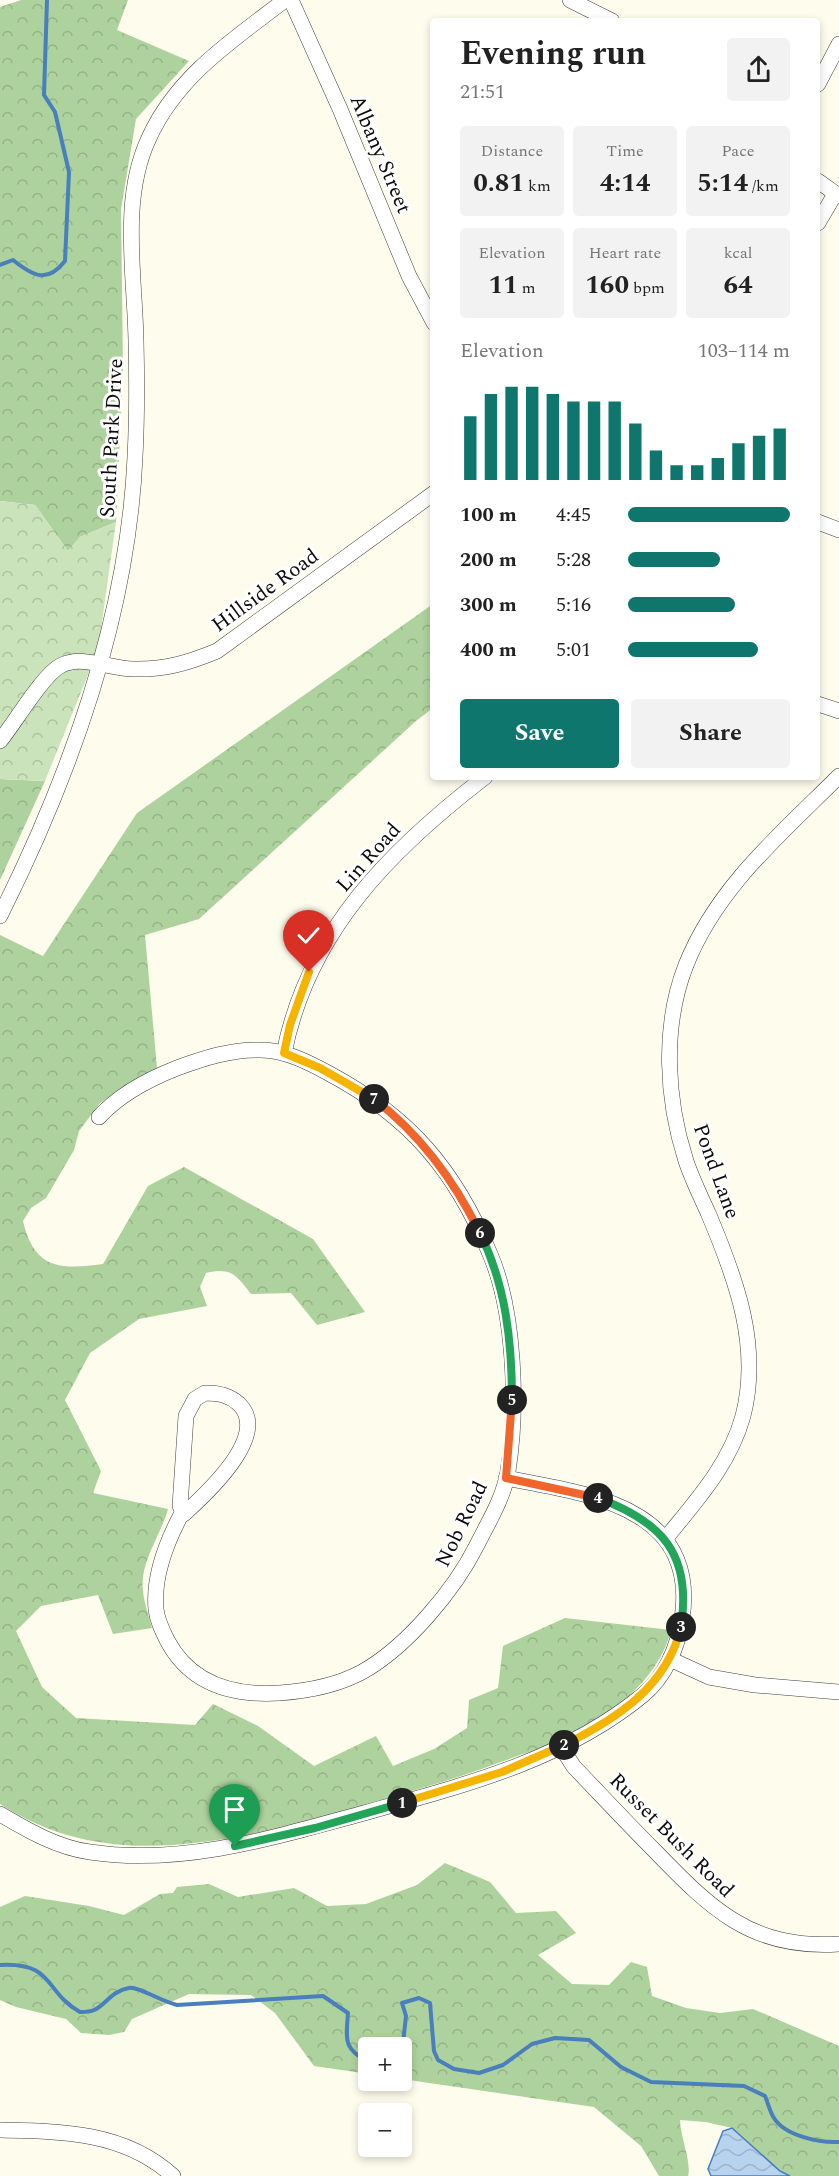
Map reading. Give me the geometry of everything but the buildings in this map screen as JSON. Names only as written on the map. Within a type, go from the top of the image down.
[{"type":"street","name":"South Park Drive","points":[[0,916],[41,827],[101,664],[116,604],[132,500],[136,341],[133,209],[139,166],[148,138],[165,109],[192,74],[285,0]]},
{"type":"street","name":"Albany Street","points":[[291,0],[340,109],[410,276],[430,315]]},
{"type":"street","points":[[570,0],[606,18]]},
{"type":"street","points":[[820,80],[839,44]]},
{"type":"street","points":[[820,182],[837,195],[820,220]]},
{"type":"street","name":"Hillside Road","points":[[0,741],[48,676],[60,666],[78,661],[130,669],[162,669],[185,665],[217,651],[430,496]]},
{"type":"street","points":[[820,523],[839,530]]},
{"type":"street","points":[[820,705],[839,711]]},
{"type":"street","name":"Pond Lane","points":[[666,1538],[717,1474],[743,1416],[750,1368],[748,1338],[737,1286],[686,1161],[674,1111],[669,1063],[677,998],[686,966],[721,898],[741,873],[839,776]]},
{"type":"street","name":"Lin Road","points":[[284,1053],[290,1025],[324,943],[362,891],[405,844],[481,780]]},
{"type":"street","name":"Nob Road","points":[[99,1117],[108,1106],[146,1082],[199,1060],[253,1050],[284,1053],[320,1068],[364,1092],[398,1118],[430,1152],[462,1194],[491,1256],[504,1300],[512,1357],[512,1401],[506,1478],[497,1505],[469,1561],[439,1604],[386,1655],[363,1672],[326,1687],[302,1692],[265,1694],[234,1690],[209,1684],[192,1674],[175,1654],[161,1628],[156,1609],[157,1586],[163,1559],[182,1513],[204,1496],[226,1471],[245,1440],[248,1423],[243,1408],[232,1398],[218,1393],[205,1393],[195,1399],[188,1409],[180,1506],[182,1513]]},
{"type":"street","points":[[0,1814],[68,1848],[114,1855],[177,1854],[235,1846],[315,1828],[502,1772],[561,1747],[613,1718],[645,1694],[660,1677],[670,1659],[681,1630],[684,1609],[681,1572],[676,1554],[666,1538],[646,1520],[620,1506],[589,1494],[506,1478]]},
{"type":"street","points":[[670,1659],[709,1677],[755,1685],[839,1692]]},
{"type":"street","name":"Russet Bush Road","points":[[561,1747],[574,1767],[691,1889],[717,1912],[750,1930],[788,1942],[839,1944]]},
{"type":"street","points":[[0,2130],[88,2135],[142,2152],[173,2176]]},
{"type":"green space","points":[[21,0],[128,0],[117,30],[189,61],[136,119],[121,209],[123,373],[116,522],[80,537],[68,551],[35,505],[0,501],[0,7]]},
{"type":"green space","points":[[0,501],[35,505],[68,551],[80,537],[116,522],[98,650],[45,781],[0,779]]},
{"type":"green space","points":[[430,606],[430,710],[199,919],[145,935],[157,1068],[100,1103],[79,1131],[74,1150],[46,1198],[31,1208],[23,1221],[34,1249],[51,1263],[74,1267],[103,1264],[148,1186],[184,1167],[313,1239],[365,1312],[317,1325],[291,1293],[251,1294],[233,1274],[215,1271],[206,1273],[200,1287],[207,1306],[139,1319],[90,1353],[65,1400],[101,1471],[93,1493],[168,1509],[144,1570],[144,1600],[152,1628],[113,1634],[98,1595],[41,1606],[16,1631],[42,1687],[76,1718],[195,1725],[213,1704],[258,1726],[314,1766],[376,1736],[393,1766],[434,1749],[467,1728],[469,1700],[498,1688],[503,1646],[565,1618],[671,1630],[665,1648],[655,1666],[629,1696],[597,1721],[558,1742],[461,1776],[315,1820],[236,1837],[159,1846],[123,1845],[74,1837],[44,1827],[0,1804],[0,935],[43,956],[137,813]]},
{"type":"green space","points":[[0,779],[45,781],[0,880]]},
{"type":"green space","points":[[445,1863],[490,1882],[516,1913],[556,1911],[576,1933],[538,1955],[572,1984],[609,1985],[631,1962],[647,1967],[652,1996],[686,2008],[720,2013],[753,2009],[839,2046],[839,2176],[790,2176],[780,2171],[732,2128],[706,2122],[680,2120],[688,2176],[659,2176],[641,2146],[594,2107],[412,2080],[412,2037],[358,2037],[358,2072],[314,2066],[275,2013],[251,1995],[189,1994],[132,2019],[124,2032],[109,2035],[81,2033],[66,2019],[16,2007],[0,2000],[0,1907],[25,1896],[89,1906],[124,1915],[160,1894],[173,1893],[177,1887],[209,1884],[238,1897],[294,1888],[327,1906],[366,1904],[417,1885]]},
{"type":"water","points":[[732,2128],[780,2171],[790,2176],[711,2176],[708,2169],[723,2131]]},
{"type":"waterway","points":[[0,265],[13,260],[33,273],[46,275],[52,273],[65,261],[69,172],[55,112],[44,95],[47,0]]},
{"type":"waterway","points":[[0,1965],[18,1965],[40,1973],[68,2004],[80,2012],[94,2010],[117,1992],[129,1988],[138,1989],[177,2005],[323,1996],[348,2013],[348,2043],[358,2055]]},
{"type":"waterway","points":[[404,2037],[406,2016],[402,2003],[419,1998],[430,2003],[434,2051],[438,2060],[454,2069],[479,2073],[503,2065],[532,2044],[555,2038],[589,2040],[621,2067],[651,2082],[744,2086],[765,2096],[774,2118],[794,2134],[813,2140],[839,2142]]},
{"type":"route","points":[[235,1846],[315,1828],[423,1797],[502,1772],[581,1737],[613,1718],[645,1694],[660,1677],[681,1630],[684,1609],[681,1572],[676,1554],[666,1538],[646,1520],[620,1506],[589,1494],[506,1478],[512,1401],[511,1348],[504,1300],[491,1256],[462,1194],[430,1152],[398,1118],[364,1092],[320,1068],[284,1053],[290,1025],[309,972]]}]
